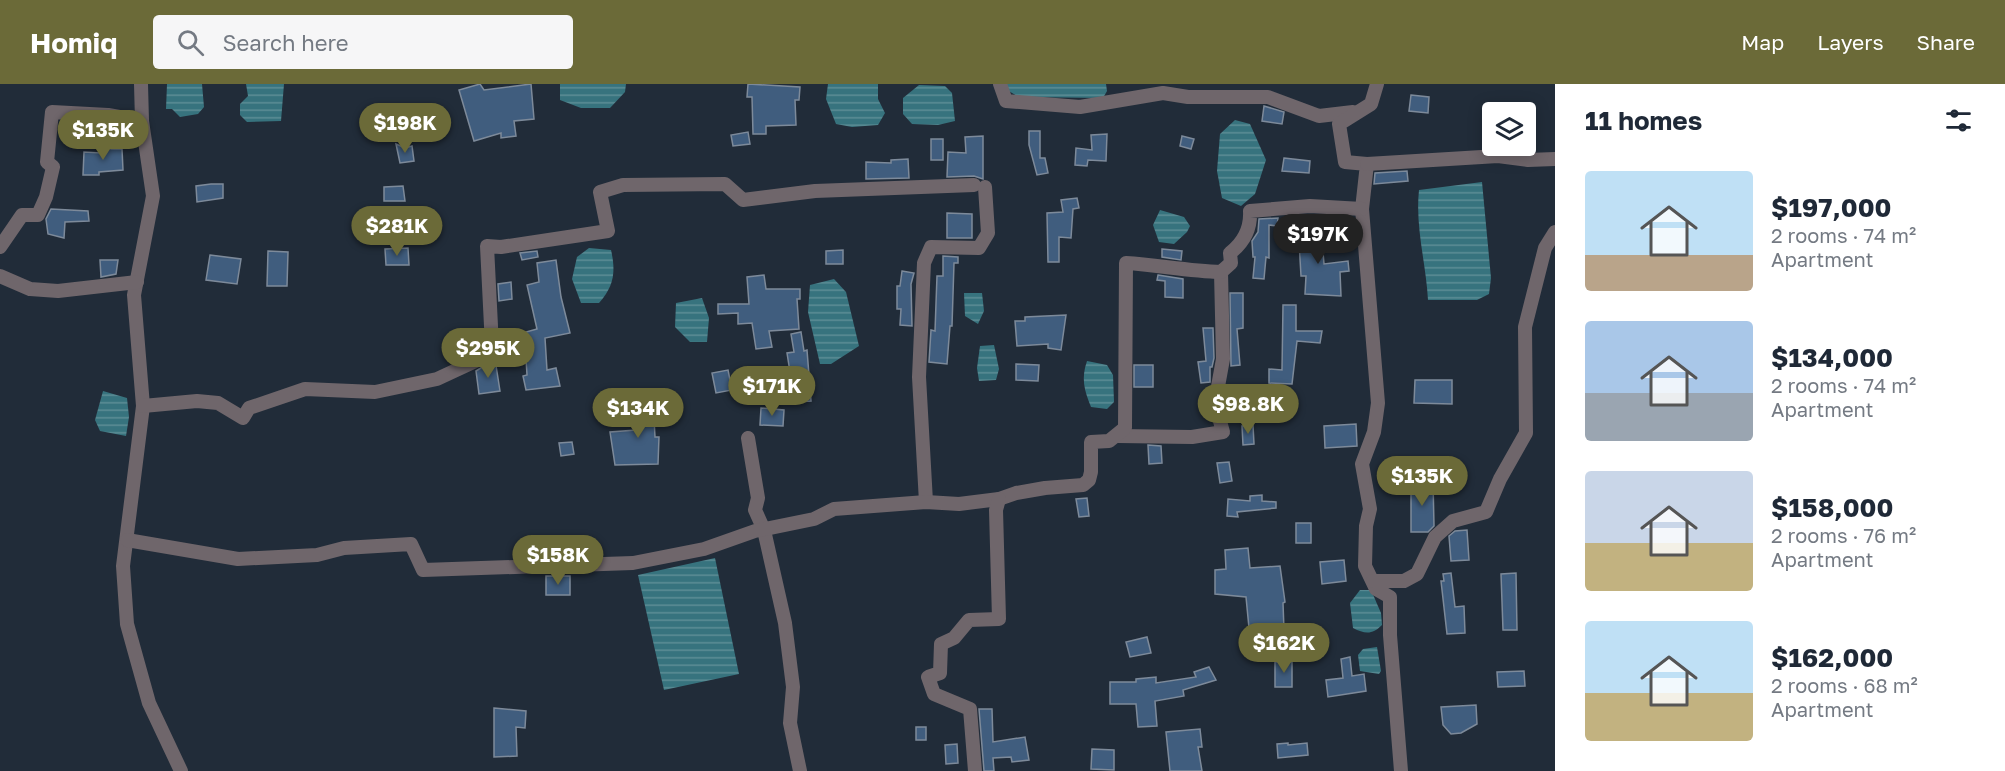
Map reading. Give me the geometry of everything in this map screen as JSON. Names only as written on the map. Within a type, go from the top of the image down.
[{"type":"street","points":[[141,84],[142,121],[153,196],[134,295],[143,406],[123,566],[127,624],[149,703],[181,771]]},
{"type":"street","points":[[1000,84],[1006,101],[1048,105],[1080,106],[1163,93],[1188,97],[1268,97],[1319,116],[1348,115],[1371,104]]},
{"type":"street","points":[[1179,84],[1188,97]]},
{"type":"street","points":[[1377,84],[1371,104],[1339,124],[1345,162],[1367,164],[1498,156],[1528,160],[1555,159]]},
{"type":"street","points":[[0,247],[22,215],[38,214],[46,197],[53,166],[47,162],[52,112],[108,115],[142,121]]},
{"type":"street","points":[[1367,164],[1362,209],[1378,403],[1374,432],[1362,464],[1370,509],[1366,526],[1365,566],[1376,589],[1390,597],[1390,635],[1401,771]]},
{"type":"street","points":[[143,406],[197,401],[218,403],[243,418],[249,408],[305,389],[375,392],[436,379],[454,371],[480,359],[492,346],[487,246],[501,247],[608,231],[600,192],[622,185],[725,184],[743,200],[889,186],[979,186],[988,233],[979,248],[931,247],[924,263],[919,377],[926,502]]},
{"type":"street","points":[[127,540],[238,559],[317,555],[344,548],[411,544],[423,570],[633,563],[704,549],[764,530],[814,519],[834,509],[926,502],[959,504],[999,499],[1016,493],[1045,488],[1083,485],[1089,480],[1091,442],[1109,441],[1125,428],[1125,263],[1153,264],[1189,271],[1221,272],[1231,263],[1230,253],[1242,244],[1250,220],[1250,212],[1310,206],[1362,209]]},
{"type":"street","points":[[1373,581],[1404,581],[1417,574],[1435,537],[1453,521],[1486,512],[1500,480],[1527,433],[1525,327],[1545,248],[1555,232]]},
{"type":"street","points":[[1118,436],[1192,437],[1223,432],[1215,403],[1223,359],[1221,272]]},
{"type":"street","points":[[0,276],[30,289],[58,291],[137,282]]},
{"type":"street","points":[[748,438],[758,498],[755,510],[764,530],[785,623],[793,687],[790,723],[800,771]]},
{"type":"street","points":[[975,771],[970,708],[934,694],[928,677],[940,673],[941,644],[954,638],[963,624],[969,620],[999,619],[996,510],[999,499]]},
{"type":"water","points":[[167,84],[202,84],[204,107],[198,114],[180,117],[172,109],[166,109]]},
{"type":"water","points":[[246,84],[284,84],[281,121],[247,122],[240,115],[240,104],[248,96]]},
{"type":"water","points":[[560,84],[626,84],[625,92],[610,108],[581,108],[560,100]]},
{"type":"water","points":[[828,84],[878,84],[878,99],[885,113],[878,125],[852,127],[836,124],[826,99]]},
{"type":"water","points":[[1005,84],[1106,84],[1107,91],[1103,98],[1019,97],[1007,90]]},
{"type":"water","points":[[919,85],[945,86],[952,93],[955,121],[938,125],[912,124],[903,114],[903,98]]},
{"type":"water","points":[[1235,120],[1250,124],[1266,160],[1255,194],[1241,206],[1222,198],[1217,171],[1220,134]]},
{"type":"water","points":[[1482,182],[1491,278],[1489,294],[1477,300],[1428,300],[1418,218],[1419,190]]},
{"type":"water","points":[[1160,210],[1184,217],[1190,226],[1174,244],[1159,242],[1153,225]]},
{"type":"water","points":[[589,248],[611,250],[613,258],[611,285],[599,303],[581,303],[572,279],[577,257]]},
{"type":"water","points":[[834,279],[846,292],[859,346],[831,364],[820,364],[808,312],[810,285]]},
{"type":"water","points":[[964,293],[982,293],[984,311],[978,324],[965,316]]},
{"type":"water","points":[[702,298],[709,318],[707,342],[690,342],[675,327],[676,303]]},
{"type":"water","points":[[994,345],[999,369],[996,380],[979,381],[977,368],[980,346]]},
{"type":"water","points":[[1087,361],[1107,365],[1113,375],[1114,402],[1107,409],[1091,407],[1084,384]]},
{"type":"water","points":[[103,391],[127,398],[129,417],[126,436],[100,431],[95,420]]},
{"type":"water","points":[[715,558],[739,674],[664,690],[638,575]]},
{"type":"water","points":[[1360,590],[1371,590],[1381,613],[1382,625],[1372,632],[1353,628],[1350,603]]},
{"type":"water","points":[[1377,647],[1381,671],[1379,674],[1360,671],[1358,655],[1363,649]]},
{"type":"building","points":[[480,84],[484,90],[531,84],[534,119],[514,121],[516,136],[501,138],[501,133],[474,141],[459,90]]},
{"type":"building","points":[[748,84],[800,87],[799,100],[795,100],[796,125],[766,126],[766,134],[753,134],[752,97],[747,97]]},
{"type":"building","points":[[1411,95],[1429,97],[1428,113],[1409,111]]},
{"type":"building","points":[[1264,106],[1284,112],[1282,124],[1262,121]]},
{"type":"building","points":[[1029,131],[1040,131],[1040,158],[1045,158],[1048,173],[1037,175],[1029,145]]},
{"type":"building","points":[[748,132],[750,144],[733,146],[731,135]]},
{"type":"building","points":[[1107,134],[1106,161],[1088,160],[1087,166],[1075,165],[1076,148],[1092,150],[1091,135]]},
{"type":"building","points":[[983,136],[983,179],[974,176],[947,177],[948,152],[966,153],[965,137]]},
{"type":"building","points":[[1182,136],[1194,139],[1191,149],[1180,146]]},
{"type":"building","points":[[931,139],[943,139],[943,160],[931,160]]},
{"type":"building","points":[[396,144],[405,148],[412,146],[414,161],[400,163]]},
{"type":"building","points":[[111,145],[111,149],[122,149],[123,170],[99,172],[99,175],[83,175],[84,152],[101,153],[101,146]]},
{"type":"building","points":[[1284,158],[1310,161],[1309,173],[1282,171]]},
{"type":"building","points":[[908,159],[909,178],[866,179],[866,162],[891,163],[891,160]]},
{"type":"building","points":[[1407,171],[1408,181],[1374,184],[1375,173]]},
{"type":"building","points":[[223,184],[223,198],[197,202],[196,186]]},
{"type":"building","points":[[403,186],[405,201],[384,201],[384,187]]},
{"type":"building","points":[[1077,198],[1079,208],[1073,209],[1071,238],[1059,237],[1059,262],[1048,262],[1047,213],[1063,212],[1061,200]]},
{"type":"building","points":[[51,209],[88,211],[89,221],[65,222],[64,238],[48,234],[46,219]]},
{"type":"building","points":[[947,213],[972,214],[972,238],[947,238]]},
{"type":"building","points":[[1278,218],[1277,226],[1269,225],[1269,258],[1266,257],[1264,279],[1253,278],[1255,257],[1253,257],[1252,241],[1258,232],[1259,219]]},
{"type":"building","points":[[1321,228],[1324,264],[1348,261],[1349,271],[1340,272],[1341,296],[1305,294],[1306,276],[1301,276],[1299,241],[1293,241],[1292,230]]},
{"type":"building","points":[[408,248],[409,265],[386,265],[385,249]]},
{"type":"building","points":[[1162,249],[1182,251],[1181,260],[1162,257]]},
{"type":"building","points":[[843,250],[843,264],[826,264],[826,251]]},
{"type":"building","points":[[268,251],[288,252],[287,286],[267,286]]},
{"type":"building","points":[[537,251],[538,257],[522,260],[520,253]]},
{"type":"building","points":[[210,255],[241,259],[237,284],[206,280]]},
{"type":"building","points":[[943,256],[958,257],[958,263],[954,263],[952,326],[950,326],[947,364],[929,362],[931,330],[935,331],[937,276],[943,276]]},
{"type":"building","points":[[100,260],[118,260],[116,274],[101,277]]},
{"type":"building","points":[[556,260],[561,297],[570,333],[545,338],[547,370],[556,368],[560,386],[526,390],[523,376],[527,375],[525,343],[522,344],[519,334],[537,329],[527,285],[539,282],[537,263]]},
{"type":"building","points":[[902,271],[914,273],[911,284],[912,326],[900,325],[901,309],[897,309],[897,286],[900,286]]},
{"type":"building","points":[[764,275],[766,289],[800,289],[800,299],[797,299],[799,329],[769,331],[772,347],[756,349],[752,323],[738,324],[738,313],[718,314],[718,304],[749,304],[747,277]]},
{"type":"building","points":[[1158,275],[1183,279],[1183,298],[1165,297],[1165,281],[1157,280]]},
{"type":"building","points":[[511,282],[512,299],[499,301],[498,284]]},
{"type":"building","points":[[1230,293],[1243,293],[1243,328],[1237,329],[1240,365],[1231,366]]},
{"type":"building","points":[[1283,305],[1296,305],[1296,331],[1322,331],[1320,343],[1297,341],[1292,384],[1269,383],[1269,369],[1282,370]]},
{"type":"building","points":[[1066,315],[1061,350],[1048,348],[1048,344],[1017,346],[1015,321],[1025,321],[1025,317]]},
{"type":"building","points":[[1203,328],[1213,328],[1214,358],[1212,367],[1210,367],[1210,382],[1201,383],[1198,362],[1206,361]]},
{"type":"building","points":[[801,332],[804,351],[807,350],[811,401],[797,402],[794,371],[790,372],[787,353],[794,352],[791,334]]},
{"type":"building","points":[[495,359],[500,391],[479,394],[476,371]]},
{"type":"building","points":[[1016,364],[1039,365],[1038,381],[1016,380]]},
{"type":"building","points":[[1134,365],[1153,365],[1153,387],[1134,387]]},
{"type":"building","points":[[728,370],[732,390],[716,393],[712,373]]},
{"type":"building","points":[[1415,380],[1452,380],[1452,404],[1414,403]]},
{"type":"building","points":[[637,398],[653,398],[655,437],[659,437],[658,464],[615,465],[610,432],[636,430]]},
{"type":"building","points":[[761,408],[784,410],[783,426],[760,425]]},
{"type":"building","points":[[1356,424],[1357,446],[1325,448],[1324,426]]},
{"type":"building","points":[[1253,425],[1254,444],[1243,445],[1242,426]]},
{"type":"building","points":[[572,442],[574,454],[561,456],[559,443]]},
{"type":"building","points":[[1148,445],[1161,446],[1162,463],[1149,464]]},
{"type":"building","points":[[1229,462],[1232,481],[1220,483],[1217,463]]},
{"type":"building","points":[[1433,481],[1434,526],[1428,532],[1411,532],[1411,482]]},
{"type":"building","points":[[1262,495],[1262,501],[1276,502],[1276,508],[1237,512],[1238,517],[1227,516],[1228,499],[1250,501],[1250,496]]},
{"type":"building","points":[[1087,498],[1089,516],[1079,517],[1076,499]]},
{"type":"building","points":[[1296,523],[1311,523],[1311,543],[1296,543]]},
{"type":"building","points":[[1467,530],[1469,560],[1451,561],[1449,536],[1455,531]]},
{"type":"building","points":[[1248,548],[1250,568],[1280,566],[1285,602],[1283,603],[1284,630],[1291,629],[1292,641],[1275,643],[1273,626],[1249,628],[1246,597],[1215,594],[1215,570],[1226,569],[1225,550]]},
{"type":"building","points":[[1344,560],[1346,581],[1322,584],[1320,562]]},
{"type":"building","points":[[1451,573],[1455,607],[1464,606],[1465,633],[1447,634],[1441,581],[1444,581],[1443,574]]},
{"type":"building","points":[[1516,573],[1517,630],[1503,630],[1501,574]]},
{"type":"building","points":[[546,576],[570,576],[570,595],[546,595]]},
{"type":"building","points":[[1147,637],[1151,653],[1130,657],[1126,642]]},
{"type":"building","points":[[1350,657],[1352,676],[1364,674],[1366,691],[1328,697],[1326,680],[1343,678],[1341,659]]},
{"type":"building","points":[[1275,662],[1292,662],[1292,687],[1275,687]]},
{"type":"building","points":[[1209,667],[1216,680],[1183,690],[1184,696],[1155,701],[1157,726],[1138,727],[1136,704],[1110,704],[1110,682],[1136,682],[1136,679],[1156,677],[1156,683],[1196,677],[1194,672]]},
{"type":"building","points":[[1524,671],[1525,686],[1498,687],[1497,672]]},
{"type":"building","points":[[1476,705],[1477,724],[1461,733],[1451,734],[1443,725],[1441,707]]},
{"type":"building","points":[[494,708],[526,711],[525,728],[516,727],[517,756],[494,757]]},
{"type":"building","points":[[979,709],[992,709],[993,742],[1025,737],[1029,760],[1012,762],[1011,757],[993,758],[994,771],[984,771]]},
{"type":"building","points":[[916,727],[926,727],[926,740],[916,740]]},
{"type":"building","points":[[1200,729],[1202,747],[1198,747],[1202,771],[1170,771],[1166,732]]},
{"type":"building","points":[[1288,743],[1288,745],[1307,743],[1308,755],[1278,758],[1277,744]]},
{"type":"building","points":[[957,744],[958,763],[946,764],[945,745]]},
{"type":"building","points":[[1092,749],[1114,750],[1114,770],[1091,769]]}]
